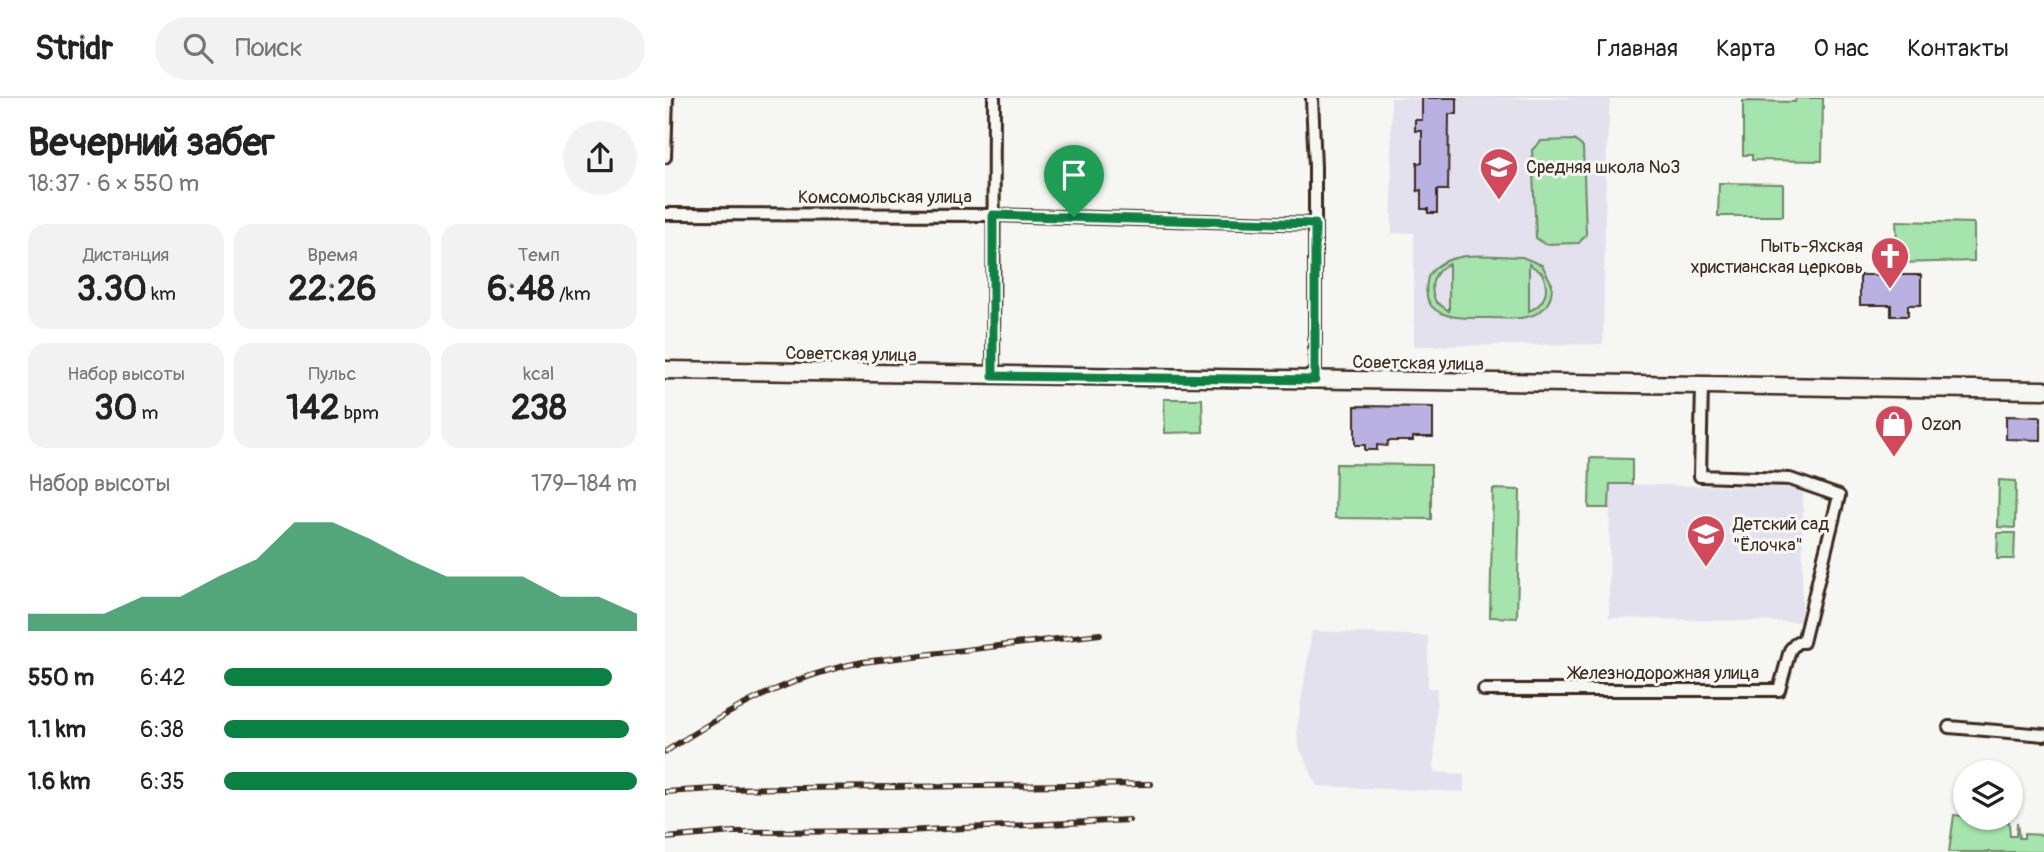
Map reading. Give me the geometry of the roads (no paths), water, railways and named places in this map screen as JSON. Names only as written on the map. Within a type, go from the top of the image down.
[{"type":"street","points":[[665,158],[667,98]]},
{"type":"street","points":[[993,376],[994,98]]},
{"type":"street","points":[[1312,98],[1315,380]]},
{"type":"street","name":"Комсомольская улица","points":[[665,214],[993,215],[1315,224]]},
{"type":"street","name":"Советская улица","points":[[665,370],[2044,390]]},
{"type":"street","name":"Железнодорожная улица","points":[[1484,690],[1779,690],[1790,650],[1797,642],[1803,642],[1839,496],[1790,480],[1700,476],[1702,385]]},
{"type":"street","points":[[1949,727],[2044,735]]},
{"type":"railway","points":[[665,752],[759,697],[836,668],[863,662],[1100,634]]},
{"type":"railway","points":[[665,792],[714,789],[1151,784]]},
{"type":"railway","points":[[665,838],[733,832],[905,831],[1129,820]]},
{"type":"place","name":"Средняя школа №3","points":[[1499,201]]},
{"type":"place","name":"Пыть-Яхская христианская церковь","points":[[1890,290]]},
{"type":"place","name":"Ozon","points":[[1894,458]]},
{"type":"place","name":"Детский сад \"Ёлочка\"","points":[[1706,568]]}]
